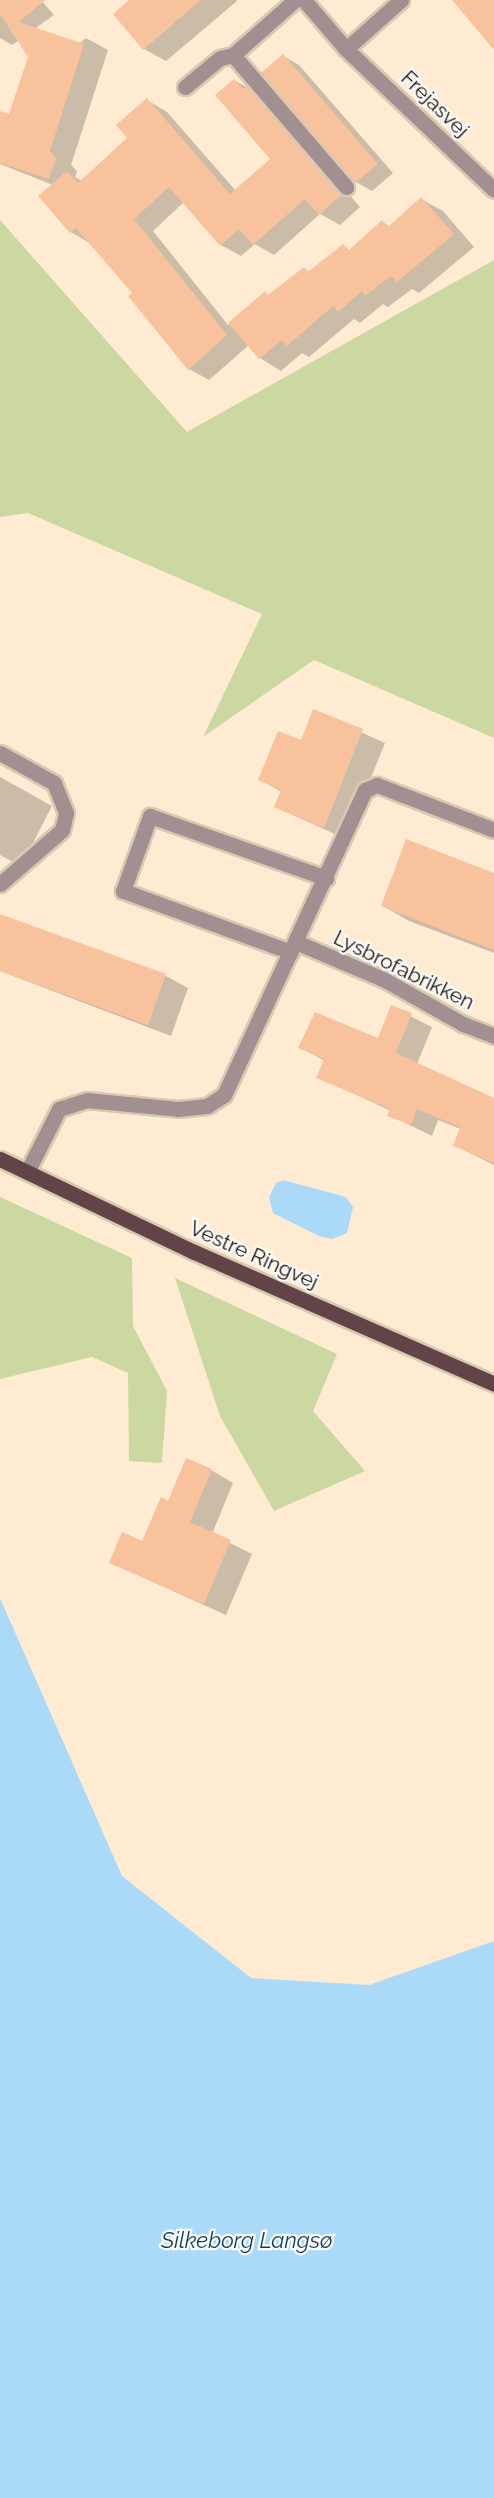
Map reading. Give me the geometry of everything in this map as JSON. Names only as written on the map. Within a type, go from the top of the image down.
[{"type":"main road","name":"Vestre Ringvej","points":[[0,1159],[194,1252],[494,1384]]},
{"type":"street","points":[[185,87],[220,58],[233,55],[295,0]]},
{"type":"street","name":"Frejasvej","points":[[304,0],[346,49],[494,190]]},
{"type":"street","points":[[346,49],[401,0]]},
{"type":"street","points":[[233,55],[346,187]]},
{"type":"street","points":[[0,753],[54,783],[63,798],[66,813],[62,830],[0,884]]},
{"type":"street","points":[[27,1172],[59,1109],[87,1100],[178,1109],[207,1107],[224,1095],[365,790],[377,785],[494,830]]},
{"type":"street","name":"Lysbrofabrikken","points":[[326,878],[150,816],[123,891],[294,947],[385,980],[463,1024],[494,1035]]},
{"type":"green space","points":[[0,220],[187,432],[494,260],[494,738],[314,660],[203,737],[262,614],[28,513],[0,517]]},
{"type":"green space","points":[[0,1197],[132,1258],[133,1326],[167,1391],[162,1463],[129,1461],[128,1373],[92,1357],[0,1379]]},
{"type":"green space","points":[[175,1278],[337,1354],[313,1411],[365,1471],[274,1511],[220,1416]]},
{"type":"water","points":[[283,1180],[346,1197],[353,1207],[347,1233],[332,1239],[319,1236],[273,1213],[269,1197],[276,1183]]},
{"type":"water","name":"Silkeborg Langsø","points":[[0,1598],[122,1876],[251,1978],[369,1985],[494,1941],[494,2498],[0,2498]]},
{"type":"building","points":[[0,0],[45,0],[19,22],[84,44],[50,151],[56,158],[49,179],[0,163],[0,111],[9,114],[28,57],[0,14]]},
{"type":"building","points":[[129,0],[201,0],[143,50],[113,14]]},
{"type":"building","points":[[452,0],[494,0],[494,50]]},
{"type":"building","points":[[283,54],[378,164],[355,183],[261,73]]},
{"type":"building","points":[[234,79],[243,89],[247,86],[341,195],[319,215],[305,199],[253,245],[239,229],[220,246],[169,187],[134,219],[227,335],[188,370],[128,296],[132,293],[76,228],[70,233],[38,196],[67,171],[78,183],[127,138],[116,125],[147,98],[230,194],[270,159],[215,95]]},
{"type":"building","points":[[421,197],[454,234],[397,282],[391,276],[365,296],[362,291],[338,312],[333,306],[287,346],[282,340],[259,359],[228,323],[265,291],[268,295],[304,267],[308,272],[343,244],[349,250],[382,220],[388,227]]},
{"type":"building","points":[[313,709],[363,729],[324,828],[274,807],[281,790],[258,780],[278,731],[301,740]]},
{"type":"building","points":[[406,839],[494,873],[494,950],[381,906]]},
{"type":"building","points":[[0,914],[166,974],[148,1025],[0,971]]},
{"type":"building","points":[[391,1005],[412,1013],[396,1053],[494,1098],[494,1163],[453,1146],[460,1127],[417,1109],[411,1125],[387,1116],[390,1109],[316,1078],[324,1059],[298,1048],[315,1012],[378,1038]]},
{"type":"building","points":[[186,1458],[212,1469],[190,1522],[231,1540],[204,1604],[109,1563],[122,1532],[142,1541],[161,1497],[168,1501]]}]
